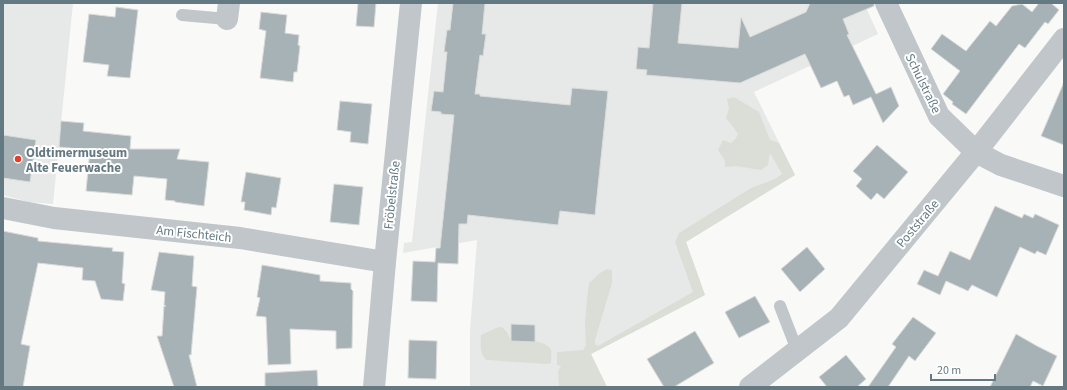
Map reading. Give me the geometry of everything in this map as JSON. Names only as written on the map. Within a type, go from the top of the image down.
[{"type":"street","name":"Fröbelstraße","points":[[374,387],[384,262],[411,3]]},
{"type":"street","name":"Schulstraße","points":[[886,3],[939,116],[976,152],[1001,165],[1064,186]]},
{"type":"street","name":"Poststraße","points":[[750,387],[839,318],[976,152],[1064,39]]},
{"type":"street","name":"Am Fischteich","points":[[3,208],[54,218],[240,238],[384,262]]},
{"type":"lane","points":[[182,15],[228,11]]},
{"type":"lane","points":[[780,306],[798,350]]},
{"type":"shaded area","points":[[3,3],[73,3],[53,204],[29,202],[3,195]]},
{"type":"shaded area","points":[[438,3],[864,3],[878,34],[754,92],[795,175],[686,242],[705,295],[591,354],[607,387],[470,387],[470,331],[477,240],[403,253],[404,243],[412,242]]},
{"type":"shaded area","points":[[734,97],[759,112],[770,140],[779,143],[795,175],[686,242],[705,295],[591,354],[607,387],[559,387],[558,371],[561,366],[557,365],[557,352],[583,350],[586,346],[585,323],[589,283],[607,269],[612,270],[612,283],[595,340],[595,344],[598,346],[693,292],[675,242],[679,233],[751,188],[775,179],[782,174],[770,153],[768,165],[761,170],[736,166],[725,167],[725,161],[718,150],[723,140],[731,143],[738,134],[726,118],[729,109],[727,99]]},
{"type":"shaded area","points":[[502,327],[507,332],[511,341],[533,341],[548,346],[551,350],[551,363],[486,360],[481,348],[481,335],[496,328]]},
{"type":"building","points":[[358,3],[376,3],[374,27],[356,26]]},
{"type":"building","points":[[453,3],[485,3],[482,34],[486,34],[483,56],[480,55],[475,94],[480,94],[480,96],[570,105],[572,88],[608,91],[595,215],[560,211],[558,225],[468,215],[467,224],[459,224],[458,264],[438,263],[437,302],[411,301],[413,261],[435,262],[436,248],[440,248],[454,115],[441,114],[441,112],[431,111],[434,91],[443,92],[447,52],[444,52],[447,30],[450,30]]},
{"type":"building","points":[[653,3],[682,3],[678,43],[738,48],[741,17],[750,37],[806,12],[810,3],[874,3],[874,6],[843,19],[849,34],[847,35],[876,94],[891,87],[899,106],[883,123],[871,97],[853,105],[849,95],[844,97],[837,81],[821,88],[805,54],[740,83],[646,75],[647,70],[636,69],[638,47],[649,48]]},
{"type":"building","points":[[1039,3],[1051,3],[1059,10],[1048,24],[1045,22],[1025,48],[1019,44],[966,114],[952,104],[953,102],[943,94],[960,71],[931,49],[942,34],[966,51],[990,21],[996,26],[1012,6],[1022,4],[1032,12]]},
{"type":"building","points":[[116,7],[138,10],[130,78],[107,76],[109,65],[83,62],[89,14],[115,17]]},
{"type":"building","points":[[261,12],[287,15],[285,33],[299,35],[298,45],[300,46],[297,72],[294,72],[293,82],[260,78],[266,31],[259,29]]},
{"type":"building","points":[[1064,82],[1064,145],[1041,136]]},
{"type":"building","points":[[340,101],[372,104],[368,144],[350,142],[351,132],[337,130]]},
{"type":"building","points":[[61,121],[84,123],[83,131],[131,136],[130,149],[180,149],[177,159],[209,162],[204,206],[165,200],[167,179],[134,176],[132,195],[86,191],[90,150],[59,147]]},
{"type":"building","name":"Oldtimermuseum Alte Feuerwache","points":[[3,135],[36,140],[30,182],[3,178]]},
{"type":"building","points":[[877,145],[908,172],[884,199],[877,193],[871,200],[856,186],[862,179],[853,171]]},
{"type":"building","points":[[246,172],[281,178],[276,208],[272,207],[271,215],[244,210],[245,202],[241,202]]},
{"type":"building","points":[[334,184],[363,187],[359,225],[330,222]]},
{"type":"building","points":[[995,206],[1022,218],[1024,214],[1033,218],[1035,214],[1059,225],[1046,255],[1037,251],[1035,254],[1020,247],[997,297],[972,285],[968,291],[946,281],[940,295],[917,284],[924,270],[938,276],[950,251],[970,260]]},
{"type":"building","points":[[3,231],[38,238],[38,241],[113,248],[112,251],[124,252],[122,283],[125,284],[123,301],[101,299],[95,281],[82,280],[83,268],[38,263],[21,344],[30,346],[23,387],[3,387]]},
{"type":"building","points":[[807,247],[825,269],[800,292],[781,269]]},
{"type":"building","points":[[159,252],[194,256],[192,286],[197,287],[191,355],[189,355],[197,387],[174,387],[157,336],[162,336],[164,306],[166,306],[164,305],[165,292],[151,290]]},
{"type":"building","points":[[262,265],[320,275],[320,281],[351,283],[351,289],[353,291],[352,348],[336,349],[336,331],[290,329],[291,364],[268,365],[266,317],[256,316],[260,298],[257,297]]},
{"type":"building","points":[[755,296],[770,322],[739,338],[725,312]]},
{"type":"building","points":[[913,317],[936,333],[915,361],[909,356],[888,387],[868,387],[896,347],[892,344]]},
{"type":"building","points":[[511,324],[535,325],[535,342],[511,341]]},
{"type":"building","points":[[695,331],[714,363],[674,387],[664,387],[647,359]]},
{"type":"building","points":[[1016,334],[1057,356],[1043,386],[1033,381],[1030,387],[990,387]]},
{"type":"building","points":[[409,340],[437,341],[436,379],[408,378]]},
{"type":"building","points":[[846,355],[866,379],[857,387],[827,387],[819,377]]},
{"type":"building","points":[[317,370],[318,387],[265,387],[265,373]]},
{"type":"place","name":"Oldtimermuseum Alte Feuerwache","points":[[18,159]]}]
